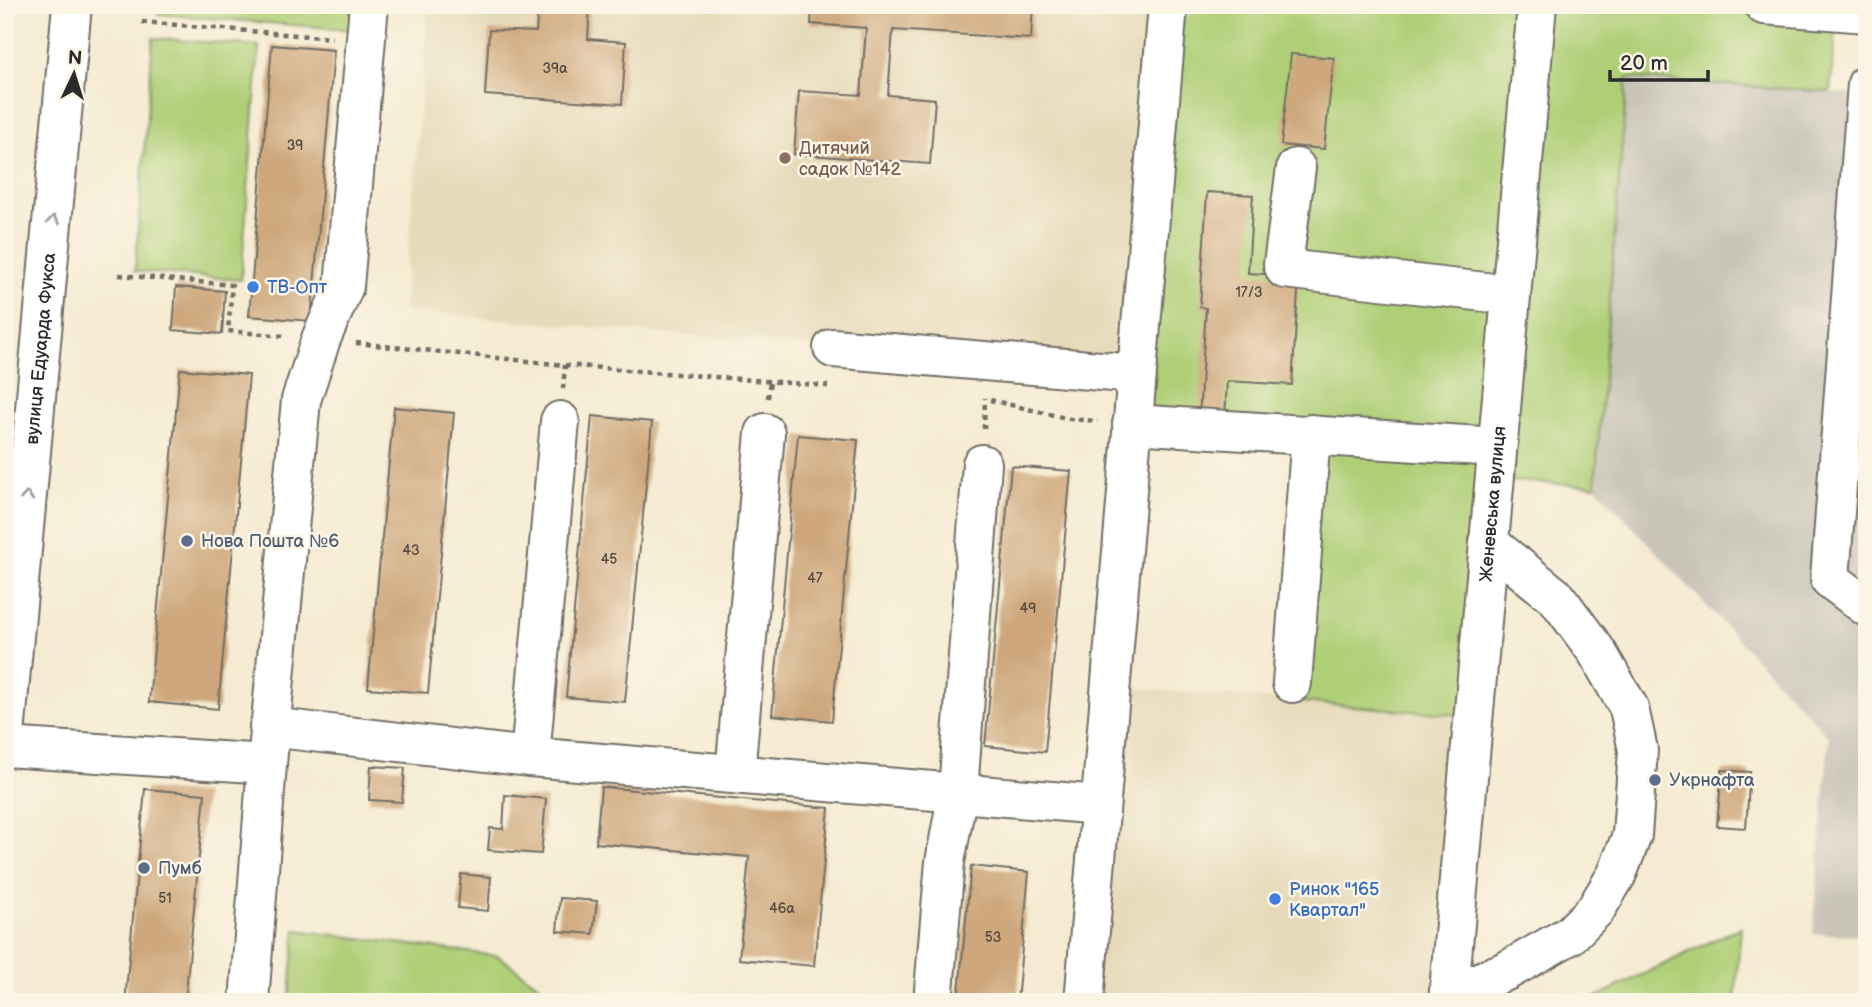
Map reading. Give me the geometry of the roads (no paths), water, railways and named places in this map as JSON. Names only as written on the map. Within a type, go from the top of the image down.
[{"type":"street","name":"вулиця Едуарда Фукса","points":[[5,735],[11,603],[72,5]]},
{"type":"street","points":[[1084,1002],[1168,5]]},
{"type":"street","name":"Женевська вулиця","points":[[1448,998],[1537,5]]},
{"type":"street","points":[[1784,6],[1867,13]]},
{"type":"street","points":[[249,1002],[270,727],[301,400],[321,339],[344,286],[368,23]]},
{"type":"street","points":[[1867,84],[1863,171],[1830,579],[1867,607]]},
{"type":"street","points":[[1296,168],[1283,264],[1285,269],[1511,295]]},
{"type":"street","points":[[833,348],[1136,374]]},
{"type":"street","points":[[530,757],[560,421]]},
{"type":"street","points":[[1132,424],[1497,447]]},
{"type":"street","points":[[735,774],[765,433]]},
{"type":"street","points":[[1292,683],[1311,434]]},
{"type":"street","points":[[933,1002],[945,862],[958,792],[982,464]]},
{"type":"street","points":[[1448,998],[1506,971],[1570,935],[1597,909],[1617,874],[1632,835],[1638,750],[1629,708],[1597,652],[1557,598],[1489,543]]},
{"type":"street","points":[[270,727],[530,757],[1100,805]]},
{"type":"street","points":[[5,747],[267,764]]},
{"type":"place","name":"Дитячий садок №142","points":[[785,158]]},
{"type":"place","name":"ТВ-Опт","points":[[253,287]]},
{"type":"place","name":"Нова Пошта №6","points":[[187,541]]},
{"type":"place","name":"Укрнафта","points":[[1655,780]]},
{"type":"place","name":"Пумб","points":[[144,868]]},
{"type":"place","name":"Ринок \"165 Квартал\"","points":[[1275,899]]}]
